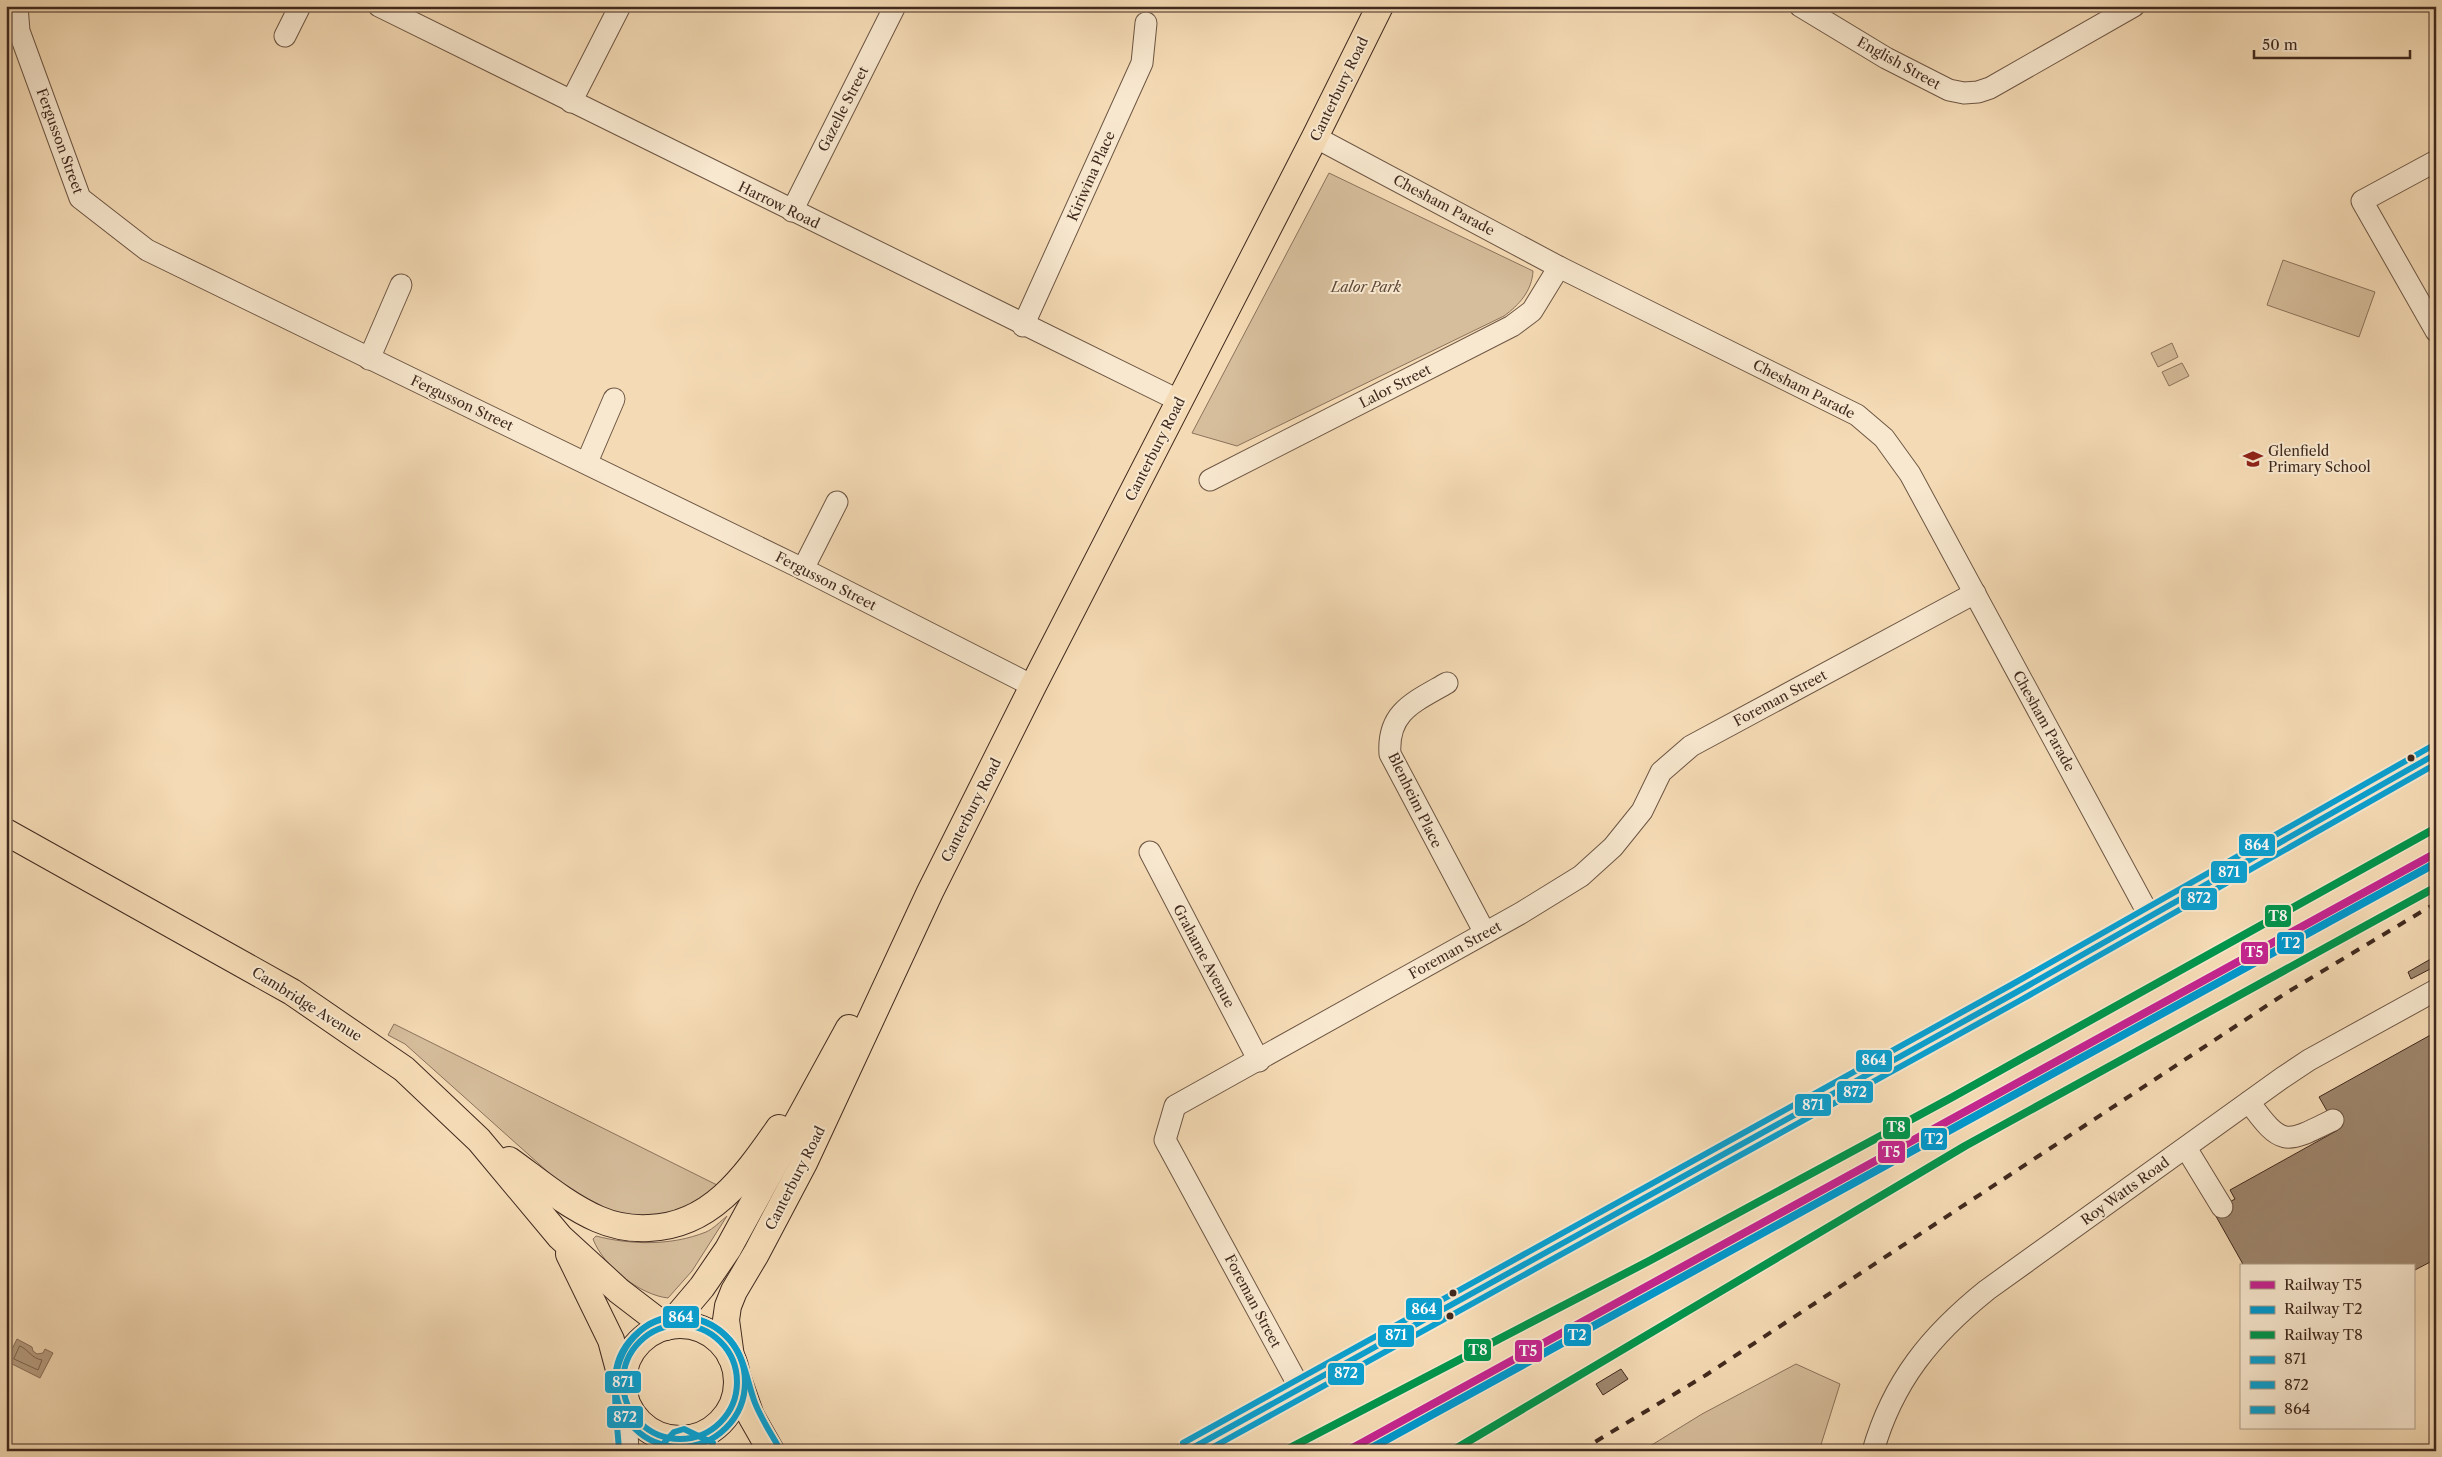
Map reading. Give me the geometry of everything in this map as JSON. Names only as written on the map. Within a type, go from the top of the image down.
[{"type":"main road","name":"Canterbury Road","points":[[733,1365],[726,1335],[726,1320],[728,1306],[734,1291],[760,1247],[804,1163],[930,892],[1380,6]]},
{"type":"main road","name":"Cambridge Avenue","points":[[6,832],[292,992],[404,1069],[479,1140],[560,1237],[618,1291],[668,1327]]},
{"type":"main road","name":"Canterbury Road","points":[[668,1327],[710,1276],[732,1241],[845,1035],[930,892]]},
{"type":"main road","points":[[479,1140],[570,1204],[598,1219],[629,1228],[660,1228],[675,1225],[700,1215],[732,1190],[764,1149],[845,1035]]},
{"type":"main road","name":"Cambridge Avenue","points":[[560,1237],[611,1340],[624,1390]]},
{"type":"main road","points":[[709,1451],[678,1443],[659,1435],[641,1424],[628,1406],[624,1390],[625,1367],[632,1352],[643,1339],[668,1327],[690,1326],[700,1329],[718,1340],[733,1365],[751,1416],[771,1451]]},
{"type":"main road","points":[[678,1443],[705,1433],[724,1417],[736,1394],[733,1365]]},
{"type":"street","name":"Fergusson Street","points":[[17,6],[18,31],[80,198],[147,250],[369,359],[587,462],[1033,686]]},
{"type":"street","points":[[284,36],[300,6]]},
{"type":"street","name":"Harrow Road","points":[[379,6],[1023,326],[1180,401]]},
{"type":"street","points":[[572,102],[620,6]]},
{"type":"street","name":"Gazelle Street","points":[[792,211],[895,6]]},
{"type":"street","name":"English Street","points":[[1800,6],[1926,79],[1949,90],[1964,93],[1978,92],[1990,88],[2134,6]]},
{"type":"street","name":"Kiriwina Place","points":[[1023,326],[1142,63],[1146,23]]},
{"type":"street","name":"Chesham Parade","points":[[1315,137],[1559,266],[1857,415],[1884,438],[1910,474],[2150,915]]},
{"type":"street","points":[[2436,161],[2362,201],[2436,331]]},
{"type":"street","name":"Lalor Street","points":[[1210,480],[1512,326],[1532,311],[1559,266]]},
{"type":"street","points":[[369,359],[401,285]]},
{"type":"street","points":[[587,462],[614,399]]},
{"type":"street","points":[[803,569],[838,502]]},
{"type":"street","name":"Foreman Street","points":[[1301,1390],[1165,1140],[1175,1106],[1259,1061],[1485,933],[1581,876],[1613,847],[1642,811],[1661,772],[1691,746],[1974,593]]},
{"type":"street","name":"Blenheim Place","points":[[1447,683],[1420,698],[1398,715],[1389,736],[1390,754],[1471,911],[1485,933]]},
{"type":"street","points":[[1187,1451],[1301,1390],[1630,1205],[1813,1106],[2436,754]]},
{"type":"street","name":"Grahame Avenue","points":[[1150,852],[1259,1061]]},
{"type":"street","name":"Roy Watts Road","points":[[1873,1451],[1891,1402],[1909,1369],[1957,1314],[1987,1290],[2309,1060],[2436,990]]},
{"type":"street","points":[[2249,1102],[2268,1128],[2280,1136],[2296,1138],[2333,1120]]},
{"type":"street","points":[[2186,1148],[2222,1207]]},
{"type":"street","points":[[624,1390],[628,1451]]},
{"type":"green space","name":"Lalor Park","points":[[1329,173],[1533,271],[1530,285],[1524,297],[1504,316],[1237,446],[1192,433]]},
{"type":"green space","points":[[2283,260],[2375,292],[2359,337],[2267,305]]},
{"type":"green space","points":[[2172,343],[2178,357],[2158,367],[2151,353]]},
{"type":"green space","points":[[2182,363],[2189,376],[2169,386],[2162,372]]},
{"type":"green space","points":[[394,1024],[721,1187],[687,1207],[663,1216],[651,1218],[618,1217],[586,1206],[405,1044],[388,1035]]},
{"type":"green space","points":[[727,1216],[692,1271],[668,1298],[646,1291],[624,1277],[605,1259],[593,1239],[596,1236],[623,1241],[651,1243],[679,1240],[706,1232]]},
{"type":"green space","points":[[1796,1364],[1840,1384],[1819,1451],[1642,1451],[1702,1414]]},
{"type":"water","points":[[17,1339],[32,1347],[33,1351],[37,1354],[43,1353],[45,1349],[53,1353],[40,1378],[6,1361]]},
{"type":"building","points":[[2436,956],[2436,966],[2411,979],[2408,972]]},
{"type":"building","points":[[2436,1032],[2436,1259],[2414,1270],[2414,1264],[2243,1264],[2213,1211],[2235,1199],[2230,1190],[2338,1130],[2319,1097]]},
{"type":"building","points":[[1621,1369],[1628,1379],[1603,1395],[1596,1384]]},
{"type":"railway","points":[[1580,1451],[1706,1375],[2286,993],[2436,903]]},
{"type":"rail line","name":"T8","points":[[1284,1451],[1649,1261],[1949,1099],[2436,828]]},
{"type":"rail line","name":"T5","points":[[1347,1451],[2436,853]]},
{"type":"rail line","name":"T2","points":[[1366,1451],[2436,863]]},
{"type":"rail line","name":"T8","points":[[1452,1451],[1965,1146],[2436,887]]},
{"type":"transit line","name":"864","points":[[1183,1443],[2011,985],[2432,746]]},
{"type":"transit line","name":"871","points":[[1187,1451],[2015,993],[2436,754]]},
{"type":"transit line","name":"872","points":[[1206,1451],[2019,1001],[2436,764]]},
{"type":"transit line","name":"864","points":[[619,1451],[615,1388],[620,1359],[627,1345],[646,1326],[660,1319],[670,1317],[691,1318],[705,1322],[730,1340],[739,1354],[757,1409],[778,1446]]},
{"type":"transit line","name":"872","points":[[680,1317],[693,1318],[705,1322],[726,1336],[740,1357],[744,1369],[745,1382],[744,1395],[740,1407],[726,1428],[705,1442],[693,1446],[680,1447],[667,1446],[655,1442],[634,1428],[620,1407],[616,1395],[615,1382],[616,1369],[620,1357],[634,1336],[655,1322],[667,1318],[680,1317]]},
{"type":"transit line","name":"871","points":[[680,1325],[702,1330],[720,1342],[732,1360],[737,1382],[732,1404],[720,1422],[702,1434],[680,1439],[658,1434],[640,1422],[628,1404],[623,1382],[628,1360],[640,1342],[658,1330],[680,1325]]},
{"type":"transit line","name":"864","points":[[662,1445],[674,1432],[684,1429],[713,1443]]},
{"type":"place","name":"Glenfield Primary School","points":[[2253,459]]}]
